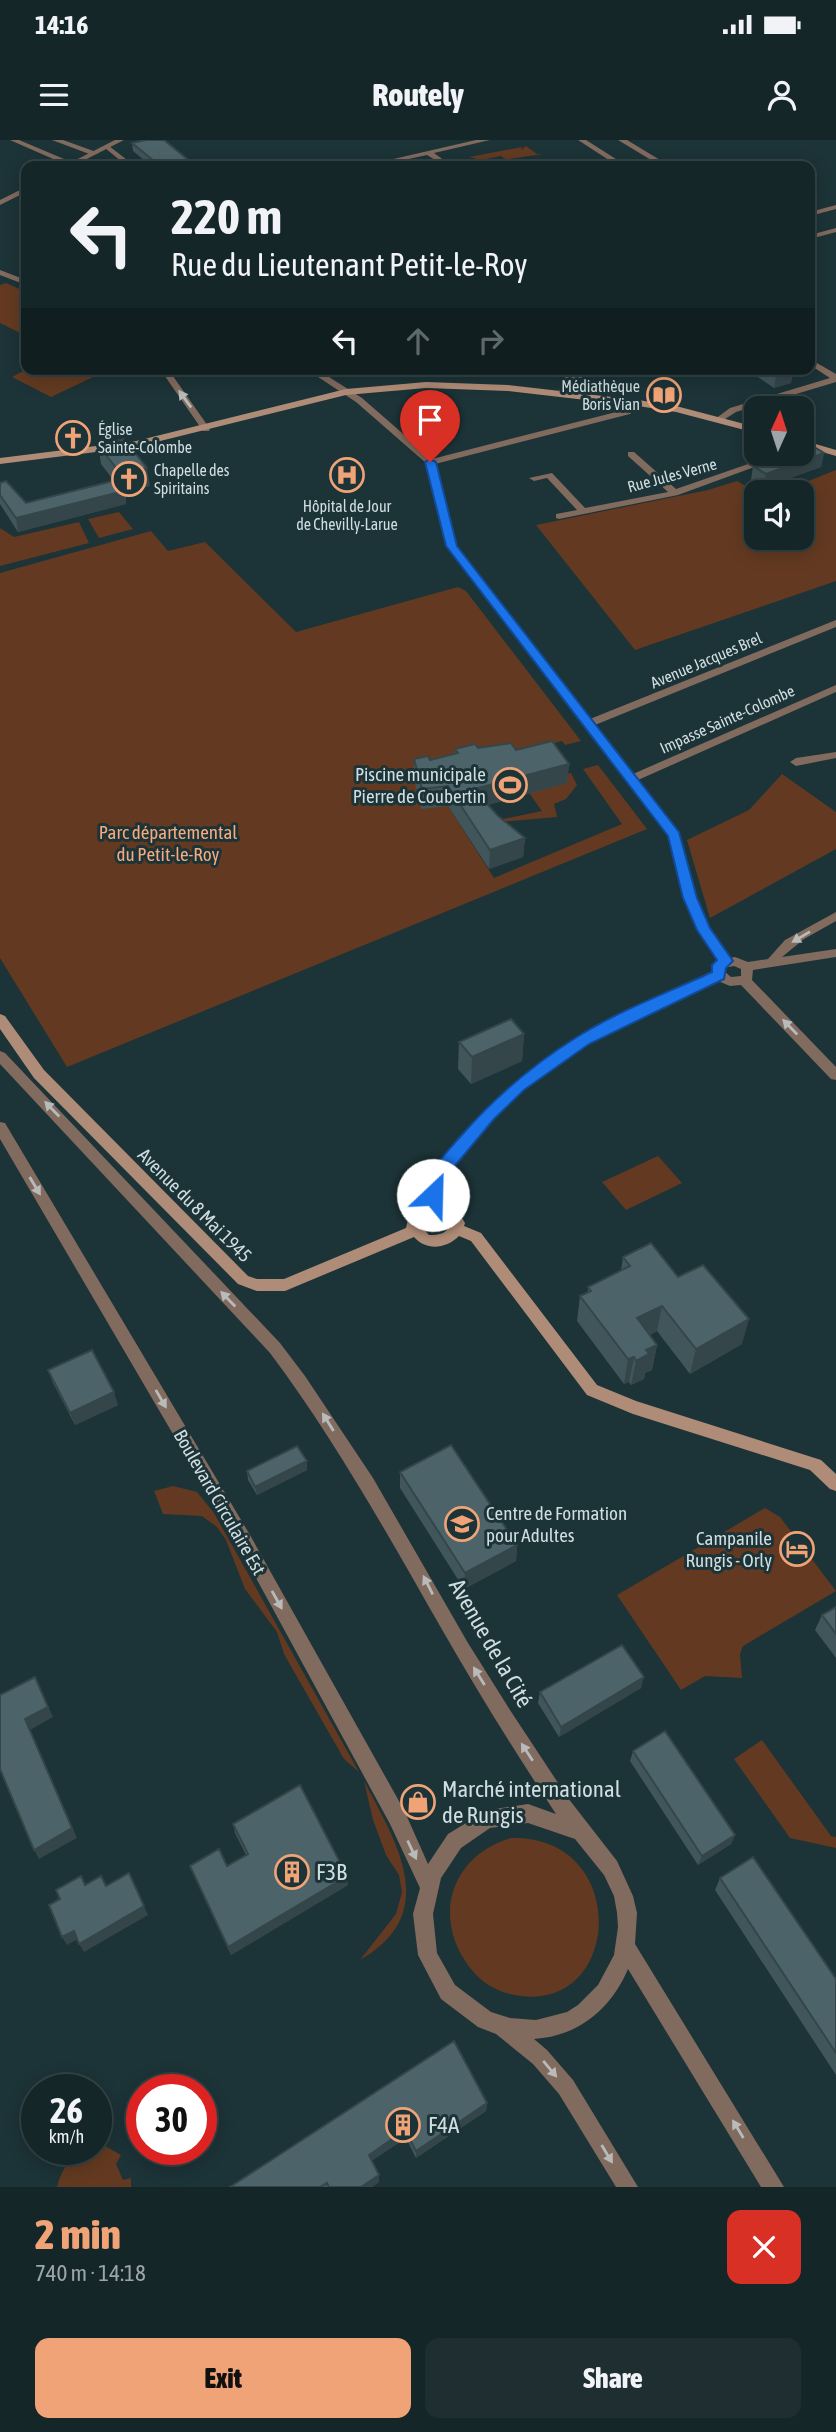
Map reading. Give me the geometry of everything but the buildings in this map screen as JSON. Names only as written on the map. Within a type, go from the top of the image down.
[{"type":"main road","points":[[0,461],[136,444],[206,429],[346,392],[452,384],[638,403],[744,426]]},
{"type":"main road","points":[[814,448],[836,453]]},
{"type":"main road","name":"Avenue du 8 Mai 1945","points":[[0,1019],[39,1074],[243,1280],[257,1285],[285,1285],[414,1231]]},
{"type":"main road","points":[[433,1204],[454,1211],[457,1216],[457,1229],[440,1241],[425,1240],[414,1231],[411,1221],[416,1211],[433,1204]]},
{"type":"main road","points":[[457,1229],[476,1237],[592,1390],[633,1407],[815,1465],[836,1484]]},
{"type":"street","points":[[13,140],[61,161]]},
{"type":"street","points":[[56,140],[95,153]]},
{"type":"street","points":[[78,161],[121,140]]},
{"type":"street","points":[[391,161],[483,140]]},
{"type":"street","points":[[581,140],[615,161]]},
{"type":"street","points":[[622,140],[658,161]]},
{"type":"street","points":[[107,147],[125,161]]},
{"type":"street","points":[[429,153],[441,161]]},
{"type":"street","points":[[0,203],[21,192]]},
{"type":"street","points":[[815,213],[836,207]]},
{"type":"street","points":[[815,236],[836,230]]},
{"type":"street","points":[[0,272],[21,281]]},
{"type":"street","points":[[0,284],[14,278]]},
{"type":"street","points":[[815,364],[836,378]]},
{"type":"street","points":[[168,375],[206,429]]},
{"type":"street","points":[[318,375],[346,392],[430,462],[451,546],[674,835],[690,898],[704,930],[726,961]]},
{"type":"street","points":[[321,377],[328,375]]},
{"type":"street","points":[[567,375],[571,378]]},
{"type":"street","points":[[561,394],[571,378],[582,375]]},
{"type":"street","points":[[719,419],[733,410],[836,378]]},
{"type":"street","points":[[430,462],[628,412],[638,403]]},
{"type":"street","points":[[631,454],[675,493]]},
{"type":"street","name":"Rue Jules Verne","points":[[559,516],[675,493],[752,466]]},
{"type":"street","points":[[534,478],[549,475],[584,512]]},
{"type":"street","name":"Avenue Jacques Brel","points":[[587,724],[836,623]]},
{"type":"street","name":"Impasse Sainte-Colombe","points":[[631,779],[836,688]]},
{"type":"street","points":[[796,762],[836,755]]},
{"type":"street","points":[[772,964],[773,957],[793,941],[836,916]]},
{"type":"street","points":[[719,975],[730,982],[772,964],[836,953]]},
{"type":"street","points":[[719,975],[719,965],[726,961],[740,962],[745,974],[836,1075]]},
{"type":"street","points":[[433,1204],[433,1189],[442,1169],[489,1114],[519,1086],[584,1040],[719,975]]},
{"type":"street","name":"Avenue de la Cité","points":[[0,1056],[275,1348],[312,1398],[364,1480],[421,1572],[479,1677],[577,1830]]},
{"type":"street","name":"Boulevard Circulaire Est","points":[[0,1127],[244,1540],[397,1817],[427,1883]]},
{"type":"street","points":[[502,2026],[518,2029],[551,2028],[581,2015],[605,1993],[621,1964],[626,1947],[627,1913],[618,1880],[601,1852],[577,1830],[560,1821],[525,1812],[489,1817],[472,1825],[444,1849],[427,1883],[422,1925],[435,1970],[465,2007],[502,2026],[540,2057],[566,2087],[628,2187]]},
{"type":"street","points":[[626,1947],[773,2187]]},
{"type":"green space","points":[[526,146],[537,154],[543,154],[509,161],[501,156],[481,160],[469,157],[522,147],[521,150]]},
{"type":"green space","points":[[6,283],[21,290],[21,334],[0,323],[0,285]]},
{"type":"green space","points":[[21,372],[21,375],[97,375],[51,397],[12,377]]},
{"type":"green space","points":[[836,470],[836,581],[635,650],[536,525],[708,490],[737,481],[744,485],[744,550],[814,550],[814,480],[811,480]]},
{"type":"green space","points":[[119,512],[133,529],[99,538],[88,519]]},
{"type":"green space","points":[[79,522],[89,543],[0,566],[0,528],[14,537]]},
{"type":"green space","name":"Parc départemental du Petit-le-Roy","points":[[151,531],[168,551],[205,542],[296,632],[458,587],[466,591],[581,741],[565,745],[562,741],[516,753],[448,806],[494,878],[622,824],[583,769],[598,765],[647,829],[67,1067],[0,958],[0,573]]},
{"type":"green space","points":[[571,773],[577,785],[566,799],[554,804],[557,817],[498,820],[542,811],[529,793],[560,774]]},
{"type":"green space","points":[[782,774],[836,812],[836,849],[710,918],[687,840],[749,810]]},
{"type":"green space","points":[[658,1156],[682,1183],[626,1210],[602,1182]]},
{"type":"green space","points":[[173,1486],[197,1492],[214,1513],[359,1772],[344,1759],[284,1654],[277,1632],[245,1589],[226,1540],[217,1527],[202,1516],[163,1514],[154,1491]]},
{"type":"green space","points":[[765,1508],[780,1517],[836,1591],[743,1646],[740,1654],[742,1678],[705,1676],[681,1690],[617,1595]]},
{"type":"green space","points":[[762,1740],[831,1836],[836,1837],[836,1848],[790,1838],[734,1759]]},
{"type":"green space","points":[[364,1781],[398,1852],[405,1876],[406,1899],[400,1921],[385,1941],[360,1960],[396,1914],[402,1892],[399,1875],[386,1855],[373,1820]]},
{"type":"green space","points":[[511,1838],[550,1844],[577,1863],[593,1890],[599,1921],[594,1951],[579,1976],[555,1993],[521,1996],[500,1991],[487,1984],[471,1969],[459,1950],[452,1930],[450,1910],[453,1892],[461,1874],[473,1859],[490,1847]]},
{"type":"green space","points":[[112,2150],[121,2155],[116,2164],[123,2180],[131,2178],[131,2187],[57,2187],[67,2165],[112,2165]]},
{"type":"place","name":"Médiathèque Boris Vian","points":[[664,395]]},
{"type":"place","name":"Église Sainte-Colombe","points":[[73,438]]},
{"type":"place","name":"Hôpital de Jour de Chevilly-Larue","points":[[347,475]]},
{"type":"place","name":"Chapelle des Spiritains","points":[[129,479]]},
{"type":"place","name":"Piscine municipale Pierre de Coubertin","points":[[510,785]]},
{"type":"place","name":"Centre de Formation pour Adultes","points":[[462,1524]]},
{"type":"place","name":"Campanile Rungis - Orly","points":[[797,1549]]},
{"type":"place","name":"Marché international de Rungis","points":[[418,1802]]},
{"type":"place","name":"F3B","points":[[292,1872]]},
{"type":"place","name":"F4A","points":[[403,2125]]},
{"type":"route","points":[[430,462],[451,546],[674,835],[690,898],[704,930],[726,961],[719,965],[719,975],[708,982],[603,1030],[544,1066],[519,1086],[470,1135],[442,1169],[435,1182],[433,1195]]}]
